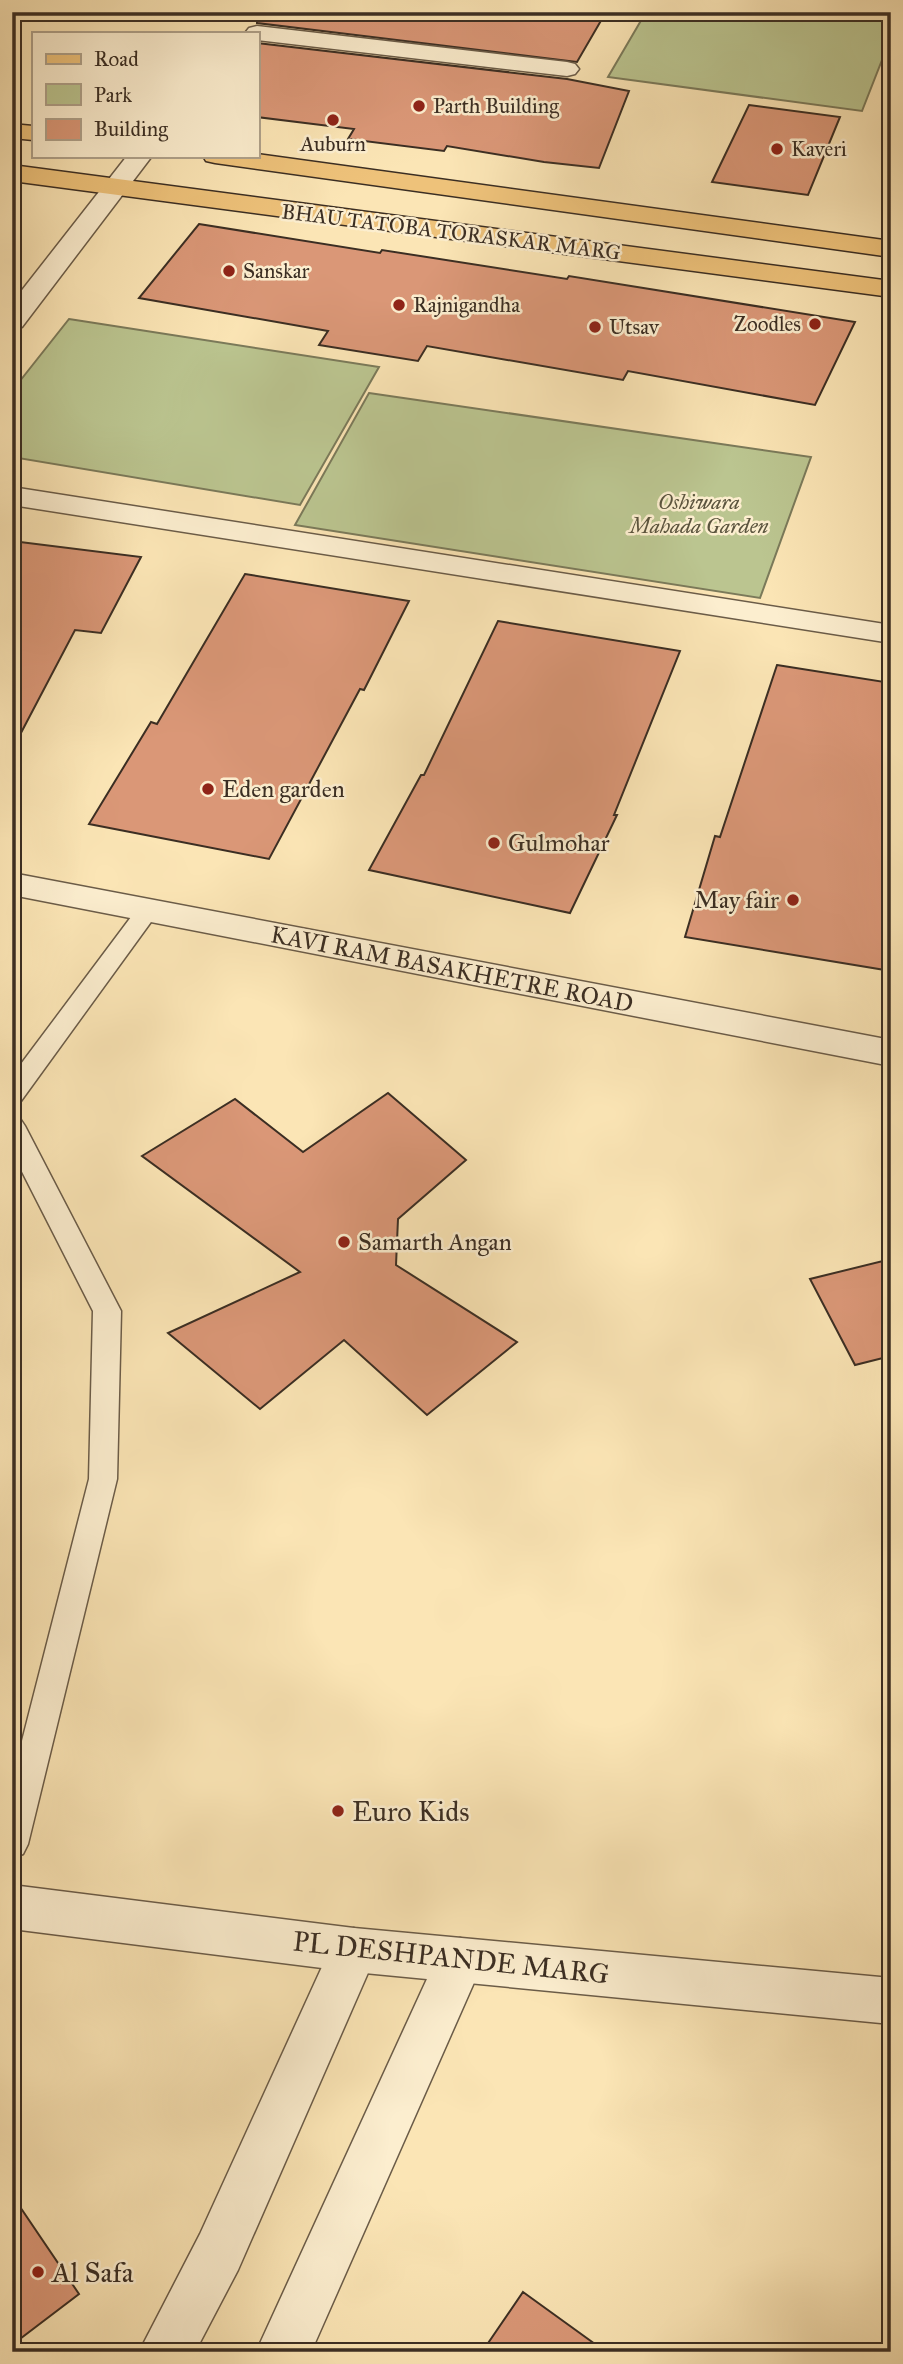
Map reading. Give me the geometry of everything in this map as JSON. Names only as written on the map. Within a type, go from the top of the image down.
[{"type":"main road","points":[[12,131],[32,133]]},
{"type":"main road","name":"BHAU TATOBA TORASKAR MARG","points":[[230,158],[891,249]]},
{"type":"main road","name":"BHAU TATOBA TORASKAR MARG","points":[[12,173],[891,289]]},
{"type":"street","points":[[247,29],[568,69]]},
{"type":"street","points":[[12,321],[138,158]]},
{"type":"street","points":[[12,496],[891,634]]},
{"type":"street","name":"KAVI RAM BASAKHETRE ROAD","points":[[12,884],[891,1054]]},
{"type":"street","name":"PL DESHPANDE MARG","points":[[12,1907],[354,1950],[891,2001]]},
{"type":"street","points":[[166,2352],[219,2252],[354,1950]]},
{"type":"street","points":[[283,2352],[460,1960]]},
{"type":"lane","points":[[12,1095],[148,910]]},
{"type":"lane","points":[[12,1126],[107,1311],[103,1479],[12,1844]]},
{"type":"green space","points":[[646,12],[891,12],[891,37],[862,111],[608,77]]},
{"type":"green space","points":[[69,319],[379,367],[300,505],[12,457],[12,391]]},
{"type":"green space","name":"Oshiwara Mahada Garden","points":[[369,393],[811,457],[760,598],[295,525]]},
{"type":"building","points":[[257,12],[606,12],[577,62],[257,23]]},
{"type":"building","points":[[259,43],[567,79],[629,91],[599,168],[447,146],[444,151],[348,139],[354,129],[259,117]]},
{"type":"building","name":"Kaveri","points":[[749,105],[840,117],[808,195],[712,182]]},
{"type":"building","points":[[199,224],[380,253],[382,250],[567,279],[569,276],[855,322],[815,405],[628,371],[623,380],[427,346],[418,361],[319,345],[328,331],[139,298]]},
{"type":"building","points":[[12,541],[141,557],[101,633],[75,630],[12,750]]},
{"type":"building","points":[[245,574],[409,601],[364,690],[360,689],[269,859],[89,824],[151,722],[157,724]]},
{"type":"building","points":[[498,621],[680,651],[614,815],[617,815],[570,913],[369,870],[421,775],[424,775]]},
{"type":"building","points":[[777,665],[891,683],[891,971],[685,937],[715,836],[720,837]]},
{"type":"building","name":"Samarth Angan","points":[[388,1093],[466,1160],[398,1219],[396,1265],[517,1342],[427,1415],[344,1340],[260,1409],[168,1333],[300,1272],[142,1156],[235,1099],[303,1152]]},
{"type":"building","points":[[891,1259],[891,1356],[855,1365],[810,1279]]},
{"type":"building","name":"Al Safa","points":[[12,2195],[79,2294],[12,2345]]},
{"type":"building","points":[[523,2292],[606,2352],[482,2352]]},
{"type":"place","name":"Parth Building","points":[[419,106]]},
{"type":"place","name":"Auburn","points":[[333,120]]},
{"type":"place","name":"Kaveri","points":[[777,149]]},
{"type":"place","name":"Sanskar","points":[[229,271]]},
{"type":"place","name":"Rajnigandha","points":[[399,305]]},
{"type":"place","name":"Zoodles","points":[[815,324]]},
{"type":"place","name":"Utsav","points":[[595,327]]},
{"type":"place","name":"Eden garden","points":[[208,789]]},
{"type":"place","name":"Gulmohar","points":[[494,843]]},
{"type":"place","name":"May fair","points":[[793,900]]},
{"type":"place","name":"Samarth Angan","points":[[344,1242]]},
{"type":"place","name":"Euro Kids","points":[[338,1811]]},
{"type":"place","name":"Al Safa","points":[[38,2272]]}]
